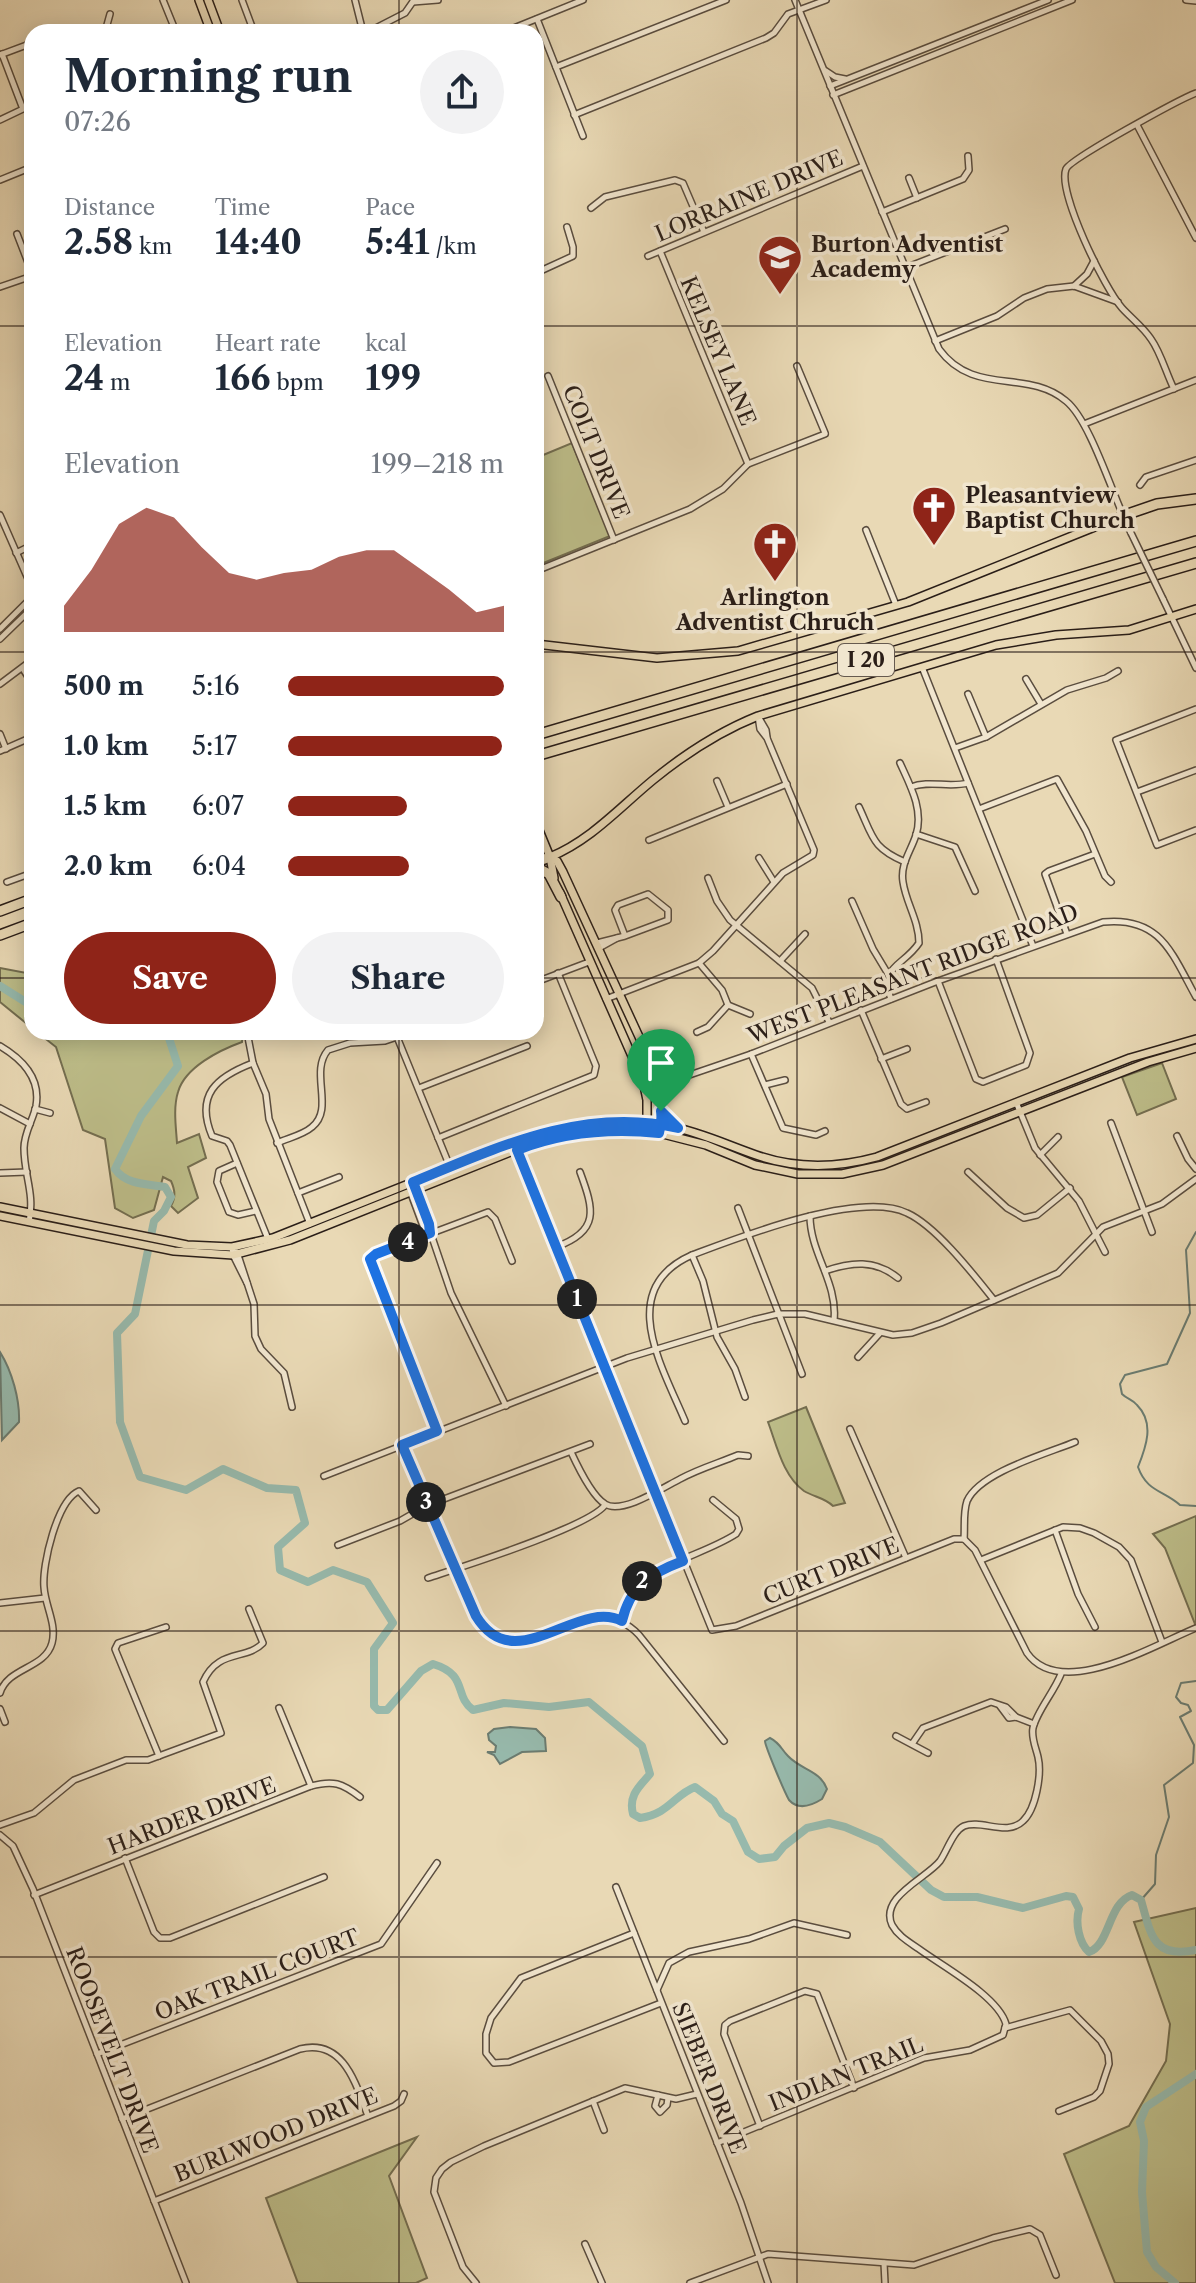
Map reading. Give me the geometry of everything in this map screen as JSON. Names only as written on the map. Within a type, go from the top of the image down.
[{"type":"highway","points":[[1122,516],[1157,504],[1196,499]]},
{"type":"highway","name":"I 20","points":[[544,733],[1196,541]]},
{"type":"highway","name":"I 20","points":[[544,754],[1196,563]]},
{"type":"highway","points":[[544,860],[550,857]]},
{"type":"highway","points":[[544,871],[561,897]]},
{"type":"highway","points":[[0,911],[24,902]]},
{"type":"highway","points":[[0,935],[24,926]]},
{"type":"main road","points":[[205,1],[209,24]]},
{"type":"main road","points":[[205,1],[216,24]]},
{"type":"main road","points":[[544,645],[657,658],[719,655],[944,590],[1122,516]]},
{"type":"main road","points":[[550,857],[598,830],[651,782],[702,743],[758,716],[1018,640],[1129,630],[1196,609]]},
{"type":"main road","points":[[544,842],[561,897],[636,1063],[647,1098],[647,1128]]},
{"type":"main road","points":[[563,872],[569,849]]},
{"type":"main road","points":[[550,857],[557,861],[585,918],[657,1082],[660,1129]]},
{"type":"main road","points":[[561,897],[571,899],[585,918]]},
{"type":"main road","points":[[0,1216],[137,1239],[235,1250],[413,1192],[515,1146],[605,1130],[678,1128],[716,1139],[759,1157],[808,1166],[831,1166],[877,1157],[1130,1058],[1196,1039]]},
{"type":"main road","points":[[660,1129],[774,1169],[798,1174],[842,1174],[883,1165],[1148,1062],[1196,1048]]},
{"type":"main road","points":[[628,1122],[643,1114],[647,1098]]},
{"type":"main road","points":[[661,1111],[678,1128]]},
{"type":"main road","points":[[0,1207],[137,1239],[158,1248],[199,1254],[273,1246],[410,1183],[571,1126],[628,1122],[647,1128]]},
{"type":"street","points":[[163,0],[173,24]]},
{"type":"street","points":[[242,0],[251,24]]},
{"type":"street","points":[[355,0],[363,24]]},
{"type":"street","points":[[382,24],[405,13],[414,1],[438,0]]},
{"type":"street","points":[[555,0],[559,10]]},
{"type":"street","points":[[524,24],[583,0]]},
{"type":"street","points":[[556,67],[726,0]]},
{"type":"street","points":[[795,0],[942,353],[957,368],[981,379],[1055,393],[1073,407],[1084,424],[1122,516],[1196,668]]},
{"type":"street","points":[[574,115],[766,38],[774,33],[782,19],[799,9],[826,0]]},
{"type":"street","points":[[830,86],[1048,0]]},
{"type":"street","points":[[833,95],[1072,0]]},
{"type":"street","points":[[1186,0],[1196,1]]},
{"type":"street","points":[[107,24],[110,14]]},
{"type":"street","points":[[537,19],[539,24]]},
{"type":"street","points":[[544,37],[583,136]]},
{"type":"street","points":[[0,120],[23,109],[1,55],[24,46]]},
{"type":"street","points":[[822,68],[830,75],[846,79]]},
{"type":"street","points":[[840,110],[840,98],[845,90]]},
{"type":"street","points":[[1174,389],[1153,342],[1118,302],[1094,260],[1065,190],[1064,177],[1068,165],[1081,155],[1165,106],[1196,93]]},
{"type":"street","points":[[1137,125],[1196,238]]},
{"type":"street","points":[[882,212],[966,177],[968,156]]},
{"type":"street","name":"LORRAINE DRIVE","points":[[648,256],[863,166]]},
{"type":"street","points":[[0,180],[24,170]]},
{"type":"street","points":[[909,178],[917,198]]},
{"type":"street","points":[[591,208],[605,197],[675,180],[683,183],[704,232]]},
{"type":"street","points":[[544,269],[573,256],[567,227]]},
{"type":"street","points":[[905,268],[1005,229]]},
{"type":"street","points":[[17,234],[24,253]]},
{"type":"street","name":"KELSEY LANE","points":[[660,251],[748,464]]},
{"type":"street","points":[[1074,286],[1087,274],[1094,260]]},
{"type":"street","points":[[0,287],[24,277]]},
{"type":"street","points":[[935,341],[997,316],[1035,293],[1074,286],[1118,302]]},
{"type":"street","points":[[544,568],[690,509],[723,489],[748,464],[825,434],[797,366]]},
{"type":"street","name":"COLT DRIVE","points":[[548,376],[614,540]]},
{"type":"street","points":[[1084,424],[1196,380]]},
{"type":"street","points":[[1140,485],[1146,477],[1196,460]]},
{"type":"street","points":[[0,515],[24,570]]},
{"type":"street","points":[[866,530],[897,606]]},
{"type":"street","points":[[16,553],[24,549]]},
{"type":"street","points":[[0,629],[24,605]]},
{"type":"street","points":[[0,639],[24,616]]},
{"type":"street","points":[[922,667],[1033,946]]},
{"type":"street","points":[[0,684],[23,669]]},
{"type":"street","points":[[955,748],[986,737],[1067,690],[1118,671]]},
{"type":"street","points":[[1026,679],[1041,704]]},
{"type":"street","points":[[968,694],[986,737]]},
{"type":"street","points":[[1196,709],[1116,740],[1157,845],[1196,830]]},
{"type":"street","points":[[606,999],[699,963],[774,882],[791,867],[813,855],[758,716]]},
{"type":"street","points":[[0,734],[3,750],[24,741]]},
{"type":"street","points":[[891,999],[886,985],[888,974],[919,943],[919,931],[903,884],[905,862],[916,834],[918,811],[900,763]]},
{"type":"street","points":[[1137,793],[1196,770]]},
{"type":"street","points":[[979,809],[1057,779],[1105,876],[1111,882]]},
{"type":"street","points":[[717,781],[728,807]]},
{"type":"street","points":[[911,787],[921,784],[947,787],[968,783]]},
{"type":"street","points":[[649,840],[787,784]]},
{"type":"street","points":[[859,807],[877,846],[885,854],[905,862]]},
{"type":"street","points":[[916,834],[955,847],[975,891]]},
{"type":"street","points":[[1067,934],[1045,874],[1095,854]]},
{"type":"street","points":[[759,858],[774,882]]},
{"type":"street","points":[[7,882],[24,876]]},
{"type":"street","points":[[708,878],[722,910],[734,925],[812,988],[829,1022]]},
{"type":"street","points":[[598,946],[617,938],[625,936],[668,920],[668,910],[646,894],[618,905],[615,910],[625,936]]},
{"type":"street","points":[[852,901],[888,974]]},
{"type":"street","name":"WEST PLEASANT RIDGE ROAD","points":[[657,1082],[666,1083],[704,1071],[996,959],[1103,922],[1119,921],[1145,926],[1157,935],[1169,949],[1195,995]]},
{"type":"street","points":[[780,961],[805,934]]},
{"type":"street","points":[[938,981],[978,1081],[1017,1070],[1030,1060],[1030,1053],[996,959]]},
{"type":"street","points":[[544,979],[589,962]]},
{"type":"street","points":[[699,963],[722,990],[728,1005],[750,1014]]},
{"type":"street","points":[[438,1138],[594,1075],[596,1066],[558,973]]},
{"type":"street","points":[[697,1032],[708,1027],[728,1005]]},
{"type":"street","points":[[861,1010],[903,1107],[910,1108],[926,1102]]},
{"type":"street","points":[[249,1040],[277,1143],[311,1227]]},
{"type":"street","points":[[277,1143],[309,1130],[319,1119],[319,1065],[328,1050],[344,1044],[387,1040]]},
{"type":"street","points":[[399,1040],[450,1167]]},
{"type":"street","points":[[0,1046],[18,1057],[35,1082],[35,1109],[24,1143],[32,1194],[29,1222]]},
{"type":"street","points":[[419,1088],[527,1046]]},
{"type":"street","points":[[881,1059],[907,1049]]},
{"type":"street","points":[[751,1054],[783,1128],[816,1135],[825,1131]]},
{"type":"street","points":[[253,1063],[222,1078],[213,1087],[205,1116],[212,1136],[227,1141],[268,1239]]},
{"type":"street","points":[[765,1085],[785,1080]]},
{"type":"street","points":[[1016,1102],[1040,1155],[1070,1188],[1105,1252]]},
{"type":"street","points":[[0,1108],[30,1124]]},
{"type":"street","points":[[35,1109],[50,1113]]},
{"type":"street","points":[[1111,1123],[1152,1232]]},
{"type":"street","points":[[1177,1136],[1196,1169]]},
{"type":"street","points":[[1040,1155],[1058,1137]]},
{"type":"street","points":[[515,1146],[683,1561]]},
{"type":"street","points":[[237,1163],[219,1171],[217,1182],[229,1212],[238,1215],[256,1211]]},
{"type":"street","points":[[0,1173],[27,1172]]},
{"type":"street","points":[[556,1247],[577,1238],[589,1223],[591,1207],[580,1172]]},
{"type":"street","points":[[968,1172],[1007,1208],[1024,1218],[1037,1215],[1070,1188]]},
{"type":"street","points":[[298,1193],[339,1177]]},
{"type":"street","points":[[324,1476],[654,1348],[778,1314],[805,1314],[893,1335],[912,1333],[1058,1273],[1095,1233],[1110,1223],[1162,1204],[1196,1179]]},
{"type":"street","points":[[410,1183],[423,1226],[430,1233],[451,1293],[506,1406]]},
{"type":"street","points":[[685,1421],[654,1348],[649,1312],[654,1289],[669,1268],[692,1255],[789,1220],[880,1207],[910,1214],[963,1263],[994,1300]]},
{"type":"street","points":[[738,1208],[802,1374]]},
{"type":"street","points":[[437,1431],[370,1259],[376,1254],[488,1212],[495,1219],[512,1261]]},
{"type":"street","points":[[810,1216],[812,1236],[835,1302],[834,1320]]},
{"type":"street","points":[[235,1250],[254,1304],[255,1336],[261,1349],[284,1373],[292,1407]]},
{"type":"street","points":[[692,1255],[703,1281],[715,1330],[745,1397]]},
{"type":"street","points":[[825,1271],[845,1264],[864,1263],[887,1270],[898,1278]]},
{"type":"street","points":[[858,1357],[880,1333]]},
{"type":"street","points":[[850,1429],[906,1558]]},
{"type":"street","points":[[1075,1442],[994,1476],[978,1487],[965,1509],[964,1539],[980,1560],[1029,1656],[1041,1667],[1061,1674],[1093,1669],[1196,1628]]},
{"type":"street","points":[[338,1545],[400,1521],[428,1505],[590,1444]]},
{"type":"street","points":[[402,1445],[480,1622],[505,1638],[532,1640],[597,1616],[622,1621],[639,1635],[724,1741]]},
{"type":"street","points":[[571,1452],[605,1505]]},
{"type":"street","points":[[428,1578],[592,1517],[605,1505],[621,1506],[738,1455],[748,1456]]},
{"type":"street","points":[[0,1693],[3,1684],[50,1648],[53,1629],[45,1598],[44,1567],[58,1518],[69,1497],[79,1491],[96,1510]]},
{"type":"street","points":[[622,1621],[624,1610],[639,1583],[730,1537],[739,1529],[736,1519],[713,1500]]},
{"type":"street","points":[[980,1560],[1063,1527],[1087,1530],[1124,1551],[1134,1567],[1162,1642]]},
{"type":"street","points":[[1055,1530],[1078,1594],[1095,1627]]},
{"type":"street","name":"CURT DRIVE","points":[[683,1561],[710,1628],[718,1631],[954,1539],[964,1539]]},
{"type":"street","points":[[0,1603],[45,1598]]},
{"type":"street","points":[[0,1825],[34,1813],[74,1780],[126,1760],[148,1760],[221,1733],[203,1682],[213,1666],[238,1653],[258,1648],[263,1643],[249,1609]]},
{"type":"street","points":[[159,1756],[115,1649],[118,1643],[166,1627]]},
{"type":"street","points":[[1005,2028],[1003,2015],[993,2004],[902,1937],[890,1919],[899,1897],[940,1861],[960,1829],[970,1825],[1012,1827],[1027,1817],[1036,1789],[1039,1763],[1032,1734],[1034,1724],[1061,1674]]},
{"type":"street","points":[[912,1744],[923,1728],[988,1703],[1000,1705],[1009,1718],[1016,1717],[1034,1724]]},
{"type":"street","points":[[279,1708],[311,1786]]},
{"type":"street","points":[[0,1709],[5,1722]]},
{"type":"street","points":[[896,1736],[928,1753]]},
{"type":"street","name":"HARDER DRIVE","points":[[34,1895],[311,1786],[325,1782],[338,1783],[360,1797]]},
{"type":"street","points":[[0,1835],[12,1821]]},
{"type":"street","name":"ROOSEVELT DRIVE","points":[[0,1835],[13,1846],[34,1895],[186,2283]]},
{"type":"street","points":[[125,1858],[154,1932],[160,1938],[170,1938],[324,1877]]},
{"type":"street","name":"OAK TRAIL COURT","points":[[97,2054],[381,1944],[437,1863]]},
{"type":"street","name":"SIEBER DRIVE","points":[[616,1887],[717,2143],[768,2283]]},
{"type":"street","points":[[657,1991],[669,1963],[689,1952],[749,1939],[794,1923],[847,1935]]},
{"type":"street","points":[[634,1933],[521,1978],[491,2018],[484,2041],[486,2053],[494,2063],[509,2062],[661,2003]]},
{"type":"street","points":[[760,2126],[724,2034],[725,2025],[730,2021],[805,1991],[817,1994],[854,2088]]},
{"type":"street","name":"INDIAN TRAIL","points":[[717,2143],[924,2058],[982,2046],[1003,2035],[1005,2028],[1070,2010],[1101,2041],[1109,2064],[1100,2091],[1094,2097],[1059,2111]]},
{"type":"street","points":[[122,2119],[300,2049],[317,2047],[334,2054],[346,2065],[368,2116]]},
{"type":"street","points":[[476,2283],[463,2267],[434,2192],[438,2173],[451,2162],[484,2146],[625,2088],[680,2099],[697,2094]]},
{"type":"street","name":"BURLWOOD DRIVE","points":[[154,2201],[368,2116],[401,2101],[404,2094]]},
{"type":"street","points":[[658,2095],[655,2106],[660,2112],[668,2098]]},
{"type":"street","points":[[593,2101],[604,2130]]},
{"type":"street","points":[[690,2283],[760,2256],[810,2256],[914,2265],[1023,2230],[1036,2231],[1056,2275]]},
{"type":"street","points":[[585,2244],[602,2283]]},
{"type":"street","points":[[884,2263],[885,2283]]},
{"type":"green space","points":[[572,443],[610,536],[544,563],[544,455]]},
{"type":"green space","points":[[0,968],[24,972],[24,1022],[0,1002]]},
{"type":"green space","points":[[47,1040],[242,1040],[196,1067],[182,1083],[176,1098],[177,1143],[199,1134],[206,1158],[188,1167],[198,1198],[178,1213],[171,1206],[174,1194],[171,1181],[163,1177],[154,1210],[133,1218],[115,1208],[105,1139],[83,1130],[56,1047]]},
{"type":"green space","points":[[1162,1063],[1176,1099],[1137,1115],[1122,1077]]},
{"type":"green space","points":[[806,1407],[845,1503],[833,1506],[804,1491],[791,1477],[782,1460],[768,1422]]},
{"type":"green space","points":[[1196,1516],[1195,1624],[1165,1548],[1153,1534]]},
{"type":"green space","points":[[1196,1908],[1196,2283],[1115,2283],[1064,2154],[1129,2126],[1166,2061],[1170,2024],[1134,1922]]},
{"type":"green space","points":[[417,2137],[389,2176],[427,2278],[416,2283],[298,2283],[266,2198]]},
{"type":"shaded area","points":[[0,1352],[12,1377],[19,1413],[19,1422],[2,1440]]},
{"type":"shaded area","points":[[494,1729],[536,1729],[545,1738],[546,1751],[522,1752],[500,1764],[494,1755],[487,1752],[495,1752],[496,1746],[489,1740],[488,1734]]},
{"type":"shaded area","points":[[770,1738],[793,1761],[820,1778],[827,1789],[822,1799],[805,1806],[789,1800],[766,1745],[765,1741]]},
{"type":"waterway","points":[[0,986],[24,1001]]},
{"type":"waterway","points":[[170,1040],[178,1066],[141,1116],[115,1169],[131,1181],[165,1187],[171,1197],[154,1221],[135,1314],[117,1333],[120,1422],[140,1477],[186,1490],[223,1469],[267,1488],[296,1490],[305,1523],[278,1547],[280,1570],[308,1582],[333,1570],[367,1582],[393,1623],[374,1649],[374,1706],[378,1710],[387,1710],[421,1671],[433,1664],[452,1674],[463,1698],[473,1710],[504,1703],[549,1707],[589,1702],[642,1746],[650,1774],[632,1801],[633,1814],[640,1818],[658,1813],[695,1787],[733,1821],[748,1852],[759,1859],[775,1857],[807,1828],[829,1823],[880,1842],[931,1890],[944,1897],[977,1897],[1023,1908],[1066,1896],[1073,1897],[1079,1909],[1080,1938],[1089,1952],[1101,1941],[1118,1906],[1132,1895],[1141,1900],[1156,1942],[1171,1951],[1196,1950]]},
{"type":"waterway","points":[[1196,1232],[1186,1250],[1190,1313],[1167,1364],[1125,1375],[1120,1384],[1122,1394],[1135,1403],[1146,1419],[1146,1443],[1138,1467],[1142,1475],[1151,1486],[1180,1505],[1196,1506]]},
{"type":"waterway","points":[[1141,1900],[1155,1884],[1156,1855],[1169,1817],[1164,1785],[1193,1763],[1194,1745],[1180,1717],[1191,1711],[1176,1697],[1181,1683],[1196,1681]]},
{"type":"waterway","points":[[1175,2283],[1156,2267],[1147,2252],[1142,2192],[1144,2141],[1140,2122],[1146,2107],[1196,2074]]},
{"type":"place","name":"Burton Adventist Academy","points":[[780,296]]},
{"type":"place","name":"Pleasantview Baptist Church","points":[[934,547]]},
{"type":"place","name":"Arlington Adventist Chruch","points":[[775,583]]},
{"type":"route","points":[[661,1111],[662,1117],[661,1125],[659,1133],[605,1130],[578,1133],[517,1150],[683,1561],[639,1583],[624,1610],[622,1621],[597,1616],[532,1640],[505,1638],[488,1630],[476,1616],[402,1445],[437,1431],[370,1259],[430,1233],[413,1182],[529,1136],[557,1129],[604,1122],[647,1123],[661,1125],[669,1126],[678,1128],[661,1111]]}]
